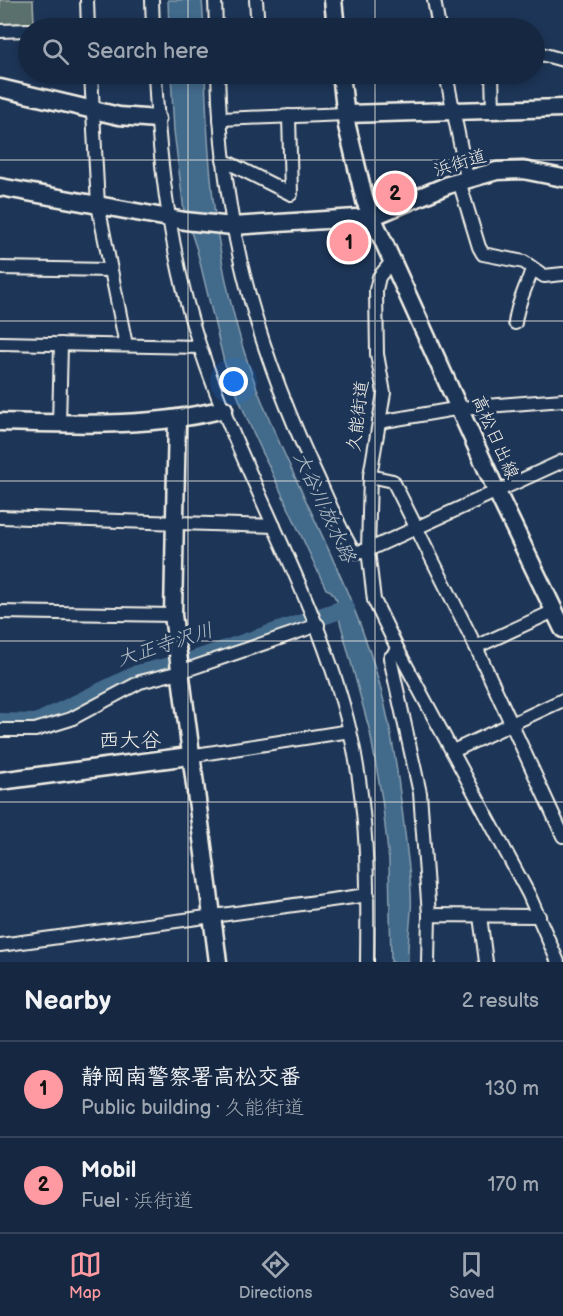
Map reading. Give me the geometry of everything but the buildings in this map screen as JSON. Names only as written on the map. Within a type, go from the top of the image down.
[{"type":"street","points":[[87,0],[88,18]]},
{"type":"street","points":[[152,0],[153,18]]},
{"type":"street","points":[[215,0],[216,18]]},
{"type":"street","points":[[256,0],[257,18]]},
{"type":"street","points":[[333,0],[335,18]]},
{"type":"street","points":[[434,0],[438,18]]},
{"type":"street","points":[[0,31],[18,30]]},
{"type":"street","points":[[545,55],[563,60]]},
{"type":"street","points":[[92,84],[98,205],[126,345]]},
{"type":"street","points":[[155,84],[161,163],[182,277],[200,347],[224,409],[317,621],[350,731],[366,828],[368,962]]},
{"type":"street","points":[[218,84],[223,160],[232,226],[250,305],[280,394],[350,546],[356,552],[368,550],[563,461]]},
{"type":"street","points":[[342,84],[357,172],[372,217],[393,260]]},
{"type":"street","points":[[448,84],[463,180],[479,247],[483,254],[524,262],[544,276],[563,274]]},
{"type":"street","points":[[492,84],[493,111]]},
{"type":"street","points":[[0,88],[119,116],[157,119]]},
{"type":"street","points":[[220,119],[563,108]]},
{"type":"street","points":[[223,160],[291,194],[289,116]]},
{"type":"street","name":"浜街道","points":[[372,217],[463,180],[509,170],[563,178]]},
{"type":"street","points":[[0,187],[171,218],[232,226],[372,217]]},
{"type":"street","name":"高松日出線","points":[[393,260],[497,492],[563,629]]},
{"type":"street","name":"久能街道","points":[[393,260],[379,277],[376,290],[377,354],[384,393],[370,476],[368,550],[374,600],[398,650],[539,916],[558,962]]},
{"type":"street","points":[[0,268],[110,270]]},
{"type":"street","points":[[515,323],[517,304],[526,290],[532,269]]},
{"type":"street","points":[[0,343],[200,347]]},
{"type":"street","points":[[60,424],[61,344]]},
{"type":"street","points":[[379,422],[461,408],[563,400]]},
{"type":"street","points":[[0,422],[121,425],[177,419],[224,409]]},
{"type":"street","points":[[177,419],[173,615],[189,756],[218,962]]},
{"type":"street","points":[[370,476],[393,482],[476,648],[563,836]]},
{"type":"street","points":[[0,517],[274,526]]},
{"type":"street","points":[[476,648],[554,611]]},
{"type":"street","points":[[0,612],[173,615]]},
{"type":"street","points":[[0,730],[35,730],[71,719],[140,682],[179,666],[317,621]]},
{"type":"street","points":[[398,650],[390,658],[417,776],[423,823],[429,915],[428,962]]},
{"type":"street","points":[[453,751],[563,700]]},
{"type":"street","points":[[0,781],[189,756],[350,731]]},
{"type":"street","points":[[0,945],[368,896]]},
{"type":"street","points":[[429,915],[539,916]]},
{"type":"street","points":[[480,916],[486,962]]},
{"type":"green space","points":[[0,0],[33,0],[34,18],[18,18],[18,24],[0,25]]},
{"type":"water","points":[[168,0],[202,0],[203,18],[169,18]]},
{"type":"water","points":[[172,84],[205,84],[208,144],[219,246],[233,314],[257,388],[273,428],[360,624],[386,708],[401,797],[410,877],[408,962],[391,962],[389,861],[382,799],[370,732],[339,618],[334,611],[339,604],[331,591],[326,589],[248,421],[224,362],[197,250],[184,211],[174,131]]},
{"type":"waterway","name":"大正寺沢川","points":[[0,722],[36,723],[137,674],[191,661],[346,608]]},
{"type":"place","name":"Mobil","points":[[395,193]]},
{"type":"place","name":"静岡南警察署高松交番","points":[[349,242]]},
{"type":"district","name":"西大谷","points":[[130,740]]},
{"type":"water label","name":"大谷川放水路","points":[[324,507]]}]
